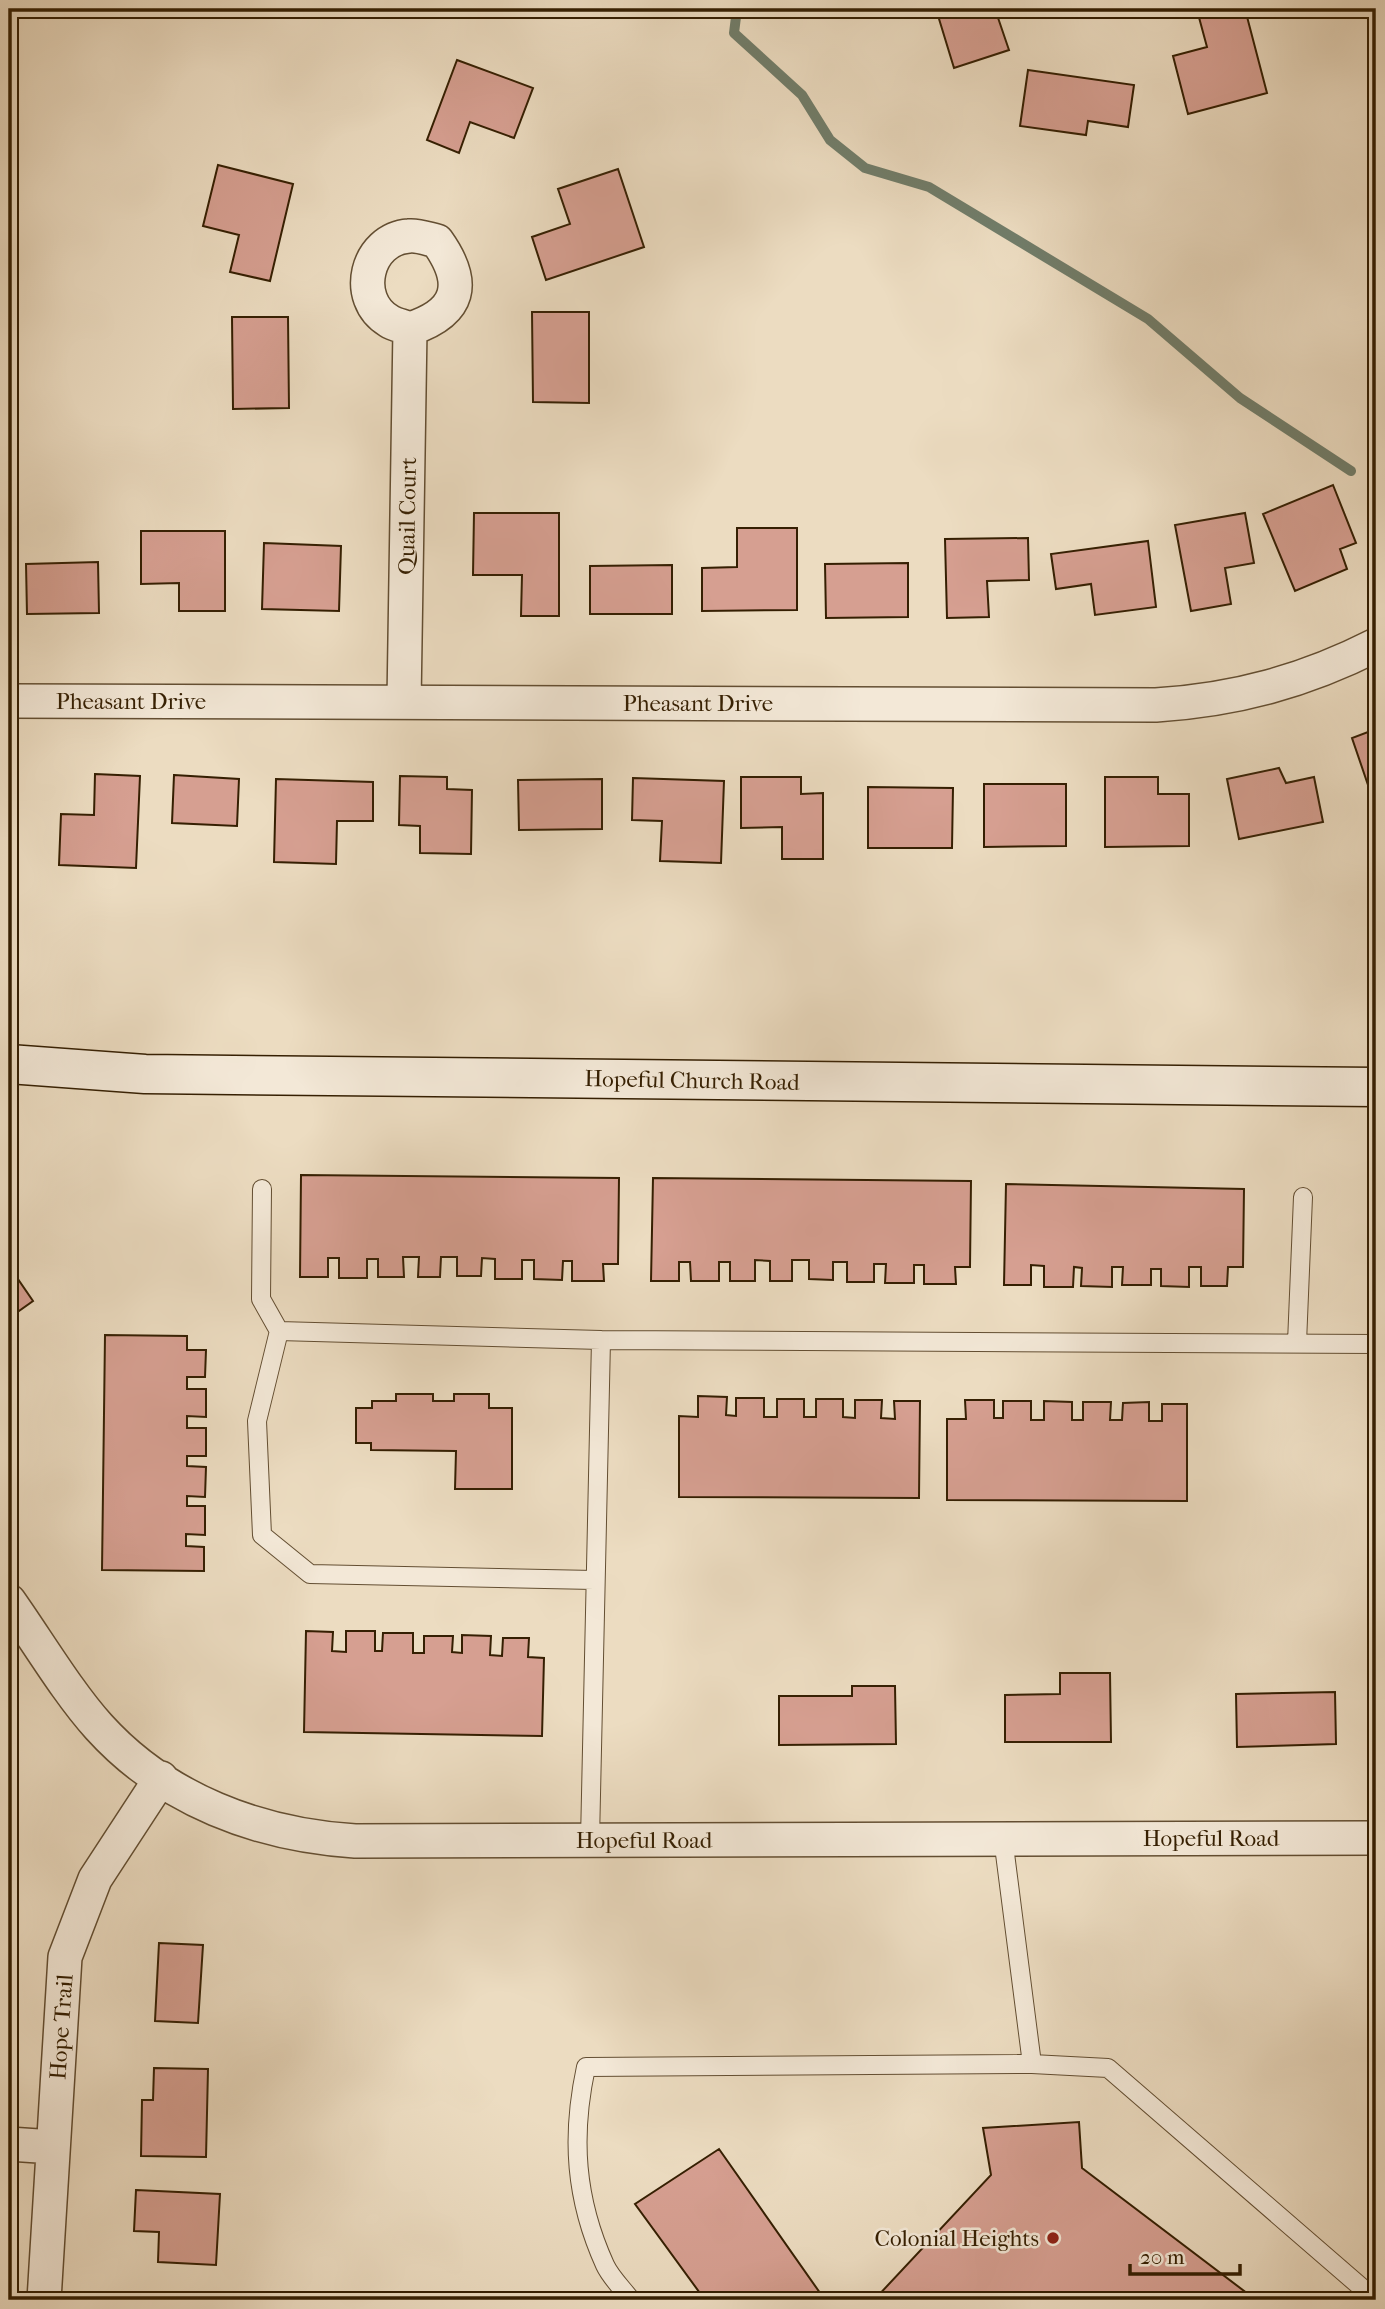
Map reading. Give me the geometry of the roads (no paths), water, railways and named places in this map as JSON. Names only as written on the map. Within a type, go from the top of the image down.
[{"type":"main road","name":"Hopeful Church Road","points":[[9,1063],[145,1074],[1376,1087]]},
{"type":"street","name":"Quail Court","points":[[404,702],[410,329]]},
{"type":"street","name":"Pheasant Drive","points":[[9,701],[1156,705],[1206,702],[1279,686],[1329,669],[1376,645]]},
{"type":"street","name":"Hopeful Road","points":[[9,1601],[98,1726],[136,1761],[160,1778],[221,1812],[267,1829],[309,1838],[355,1841],[1376,1838]]},
{"type":"street","name":"Hope Trail","points":[[44,2300],[65,1957],[95,1879],[160,1778]]},
{"type":"street","points":[[9,2144],[53,2147]]},
{"type":"lane","points":[[262,1189],[261,1299],[279,1331],[257,1421],[262,1535],[310,1574],[594,1580]]},
{"type":"lane","points":[[1297,1343],[1303,1196]]},
{"type":"lane","points":[[279,1331],[601,1340],[1376,1344]]},
{"type":"lane","points":[[590,1840],[601,1340]]},
{"type":"lane","points":[[1003,1838],[1032,2064]]},
{"type":"lane","points":[[631,2300],[606,2267],[578,2179],[576,2112],[586,2067],[1032,2064],[1108,2068],[1376,2300]]},
{"type":"waterway","points":[[737,9],[734,33],[802,95],[830,140],[865,168],[929,187],[1148,319],[1240,398],[1351,471]]},
{"type":"place","name":"Colonial Heights","points":[[1053,2238]]}]
